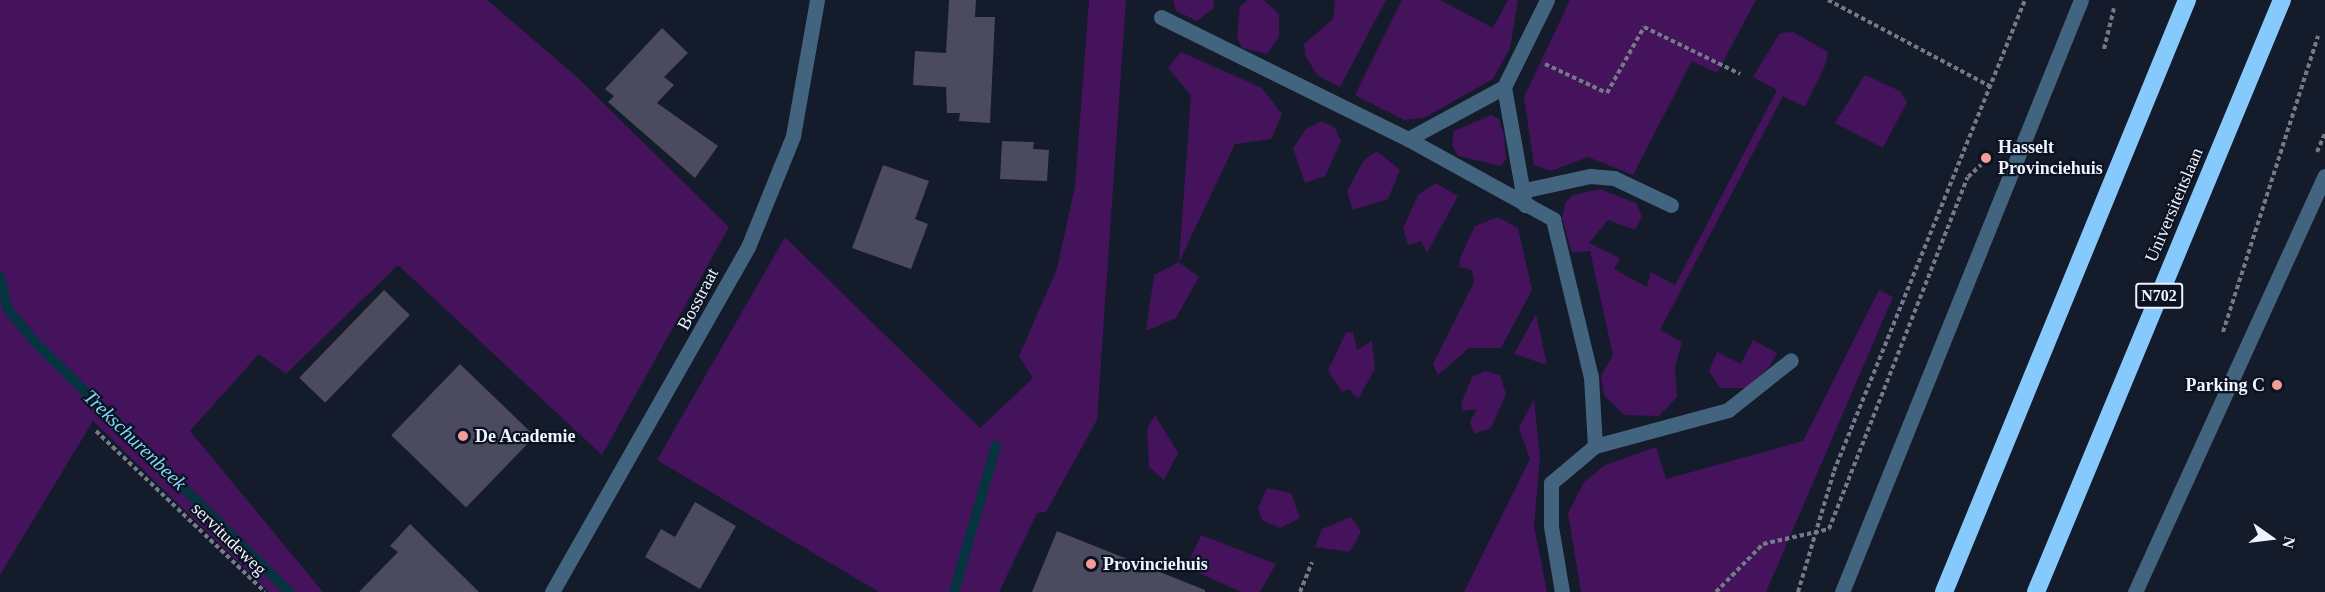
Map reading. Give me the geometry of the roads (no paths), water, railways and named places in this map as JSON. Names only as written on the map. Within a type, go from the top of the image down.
[{"type":"highway","points":[[1944,592],[2187,0]]},
{"type":"highway","name":"Universiteitslaan","points":[[2036,592],[2282,0]]},
{"type":"street","name":"Bosstraat","points":[[552,592],[748,247],[793,136],[817,0]]},
{"type":"street","points":[[1408,139],[1504,87],[1547,0]]},
{"type":"street","points":[[1842,592],[2081,0]]},
{"type":"street","points":[[1161,17],[1523,198],[1553,219],[1591,377],[1595,446]]},
{"type":"street","points":[[1504,87],[1523,198]]},
{"type":"street","points":[[1523,198],[1590,176],[1614,178],[1671,205]]},
{"type":"street","points":[[2135,592],[2325,176]]},
{"type":"street","points":[[1563,592],[1551,483],[1595,446],[1728,410],[1791,360]]},
{"type":"street","points":[[1933,592],[1951,575]]},
{"type":"street","points":[[1560,576],[1568,592]]},
{"type":"waterway","name":"Trekschurenbeek","points":[[0,277],[7,308],[35,342],[289,592]]},
{"type":"waterway","name":"Trekschurenbeek","points":[[954,592],[996,446]]},
{"type":"place","name":"Hasselt Provinciehuis","points":[[1986,158]]},
{"type":"place","name":"Parking C","points":[[2277,385]]},
{"type":"place","name":"De Academie","points":[[463,436]]},
{"type":"place","name":"Provinciehuis","points":[[1091,564]]}]
